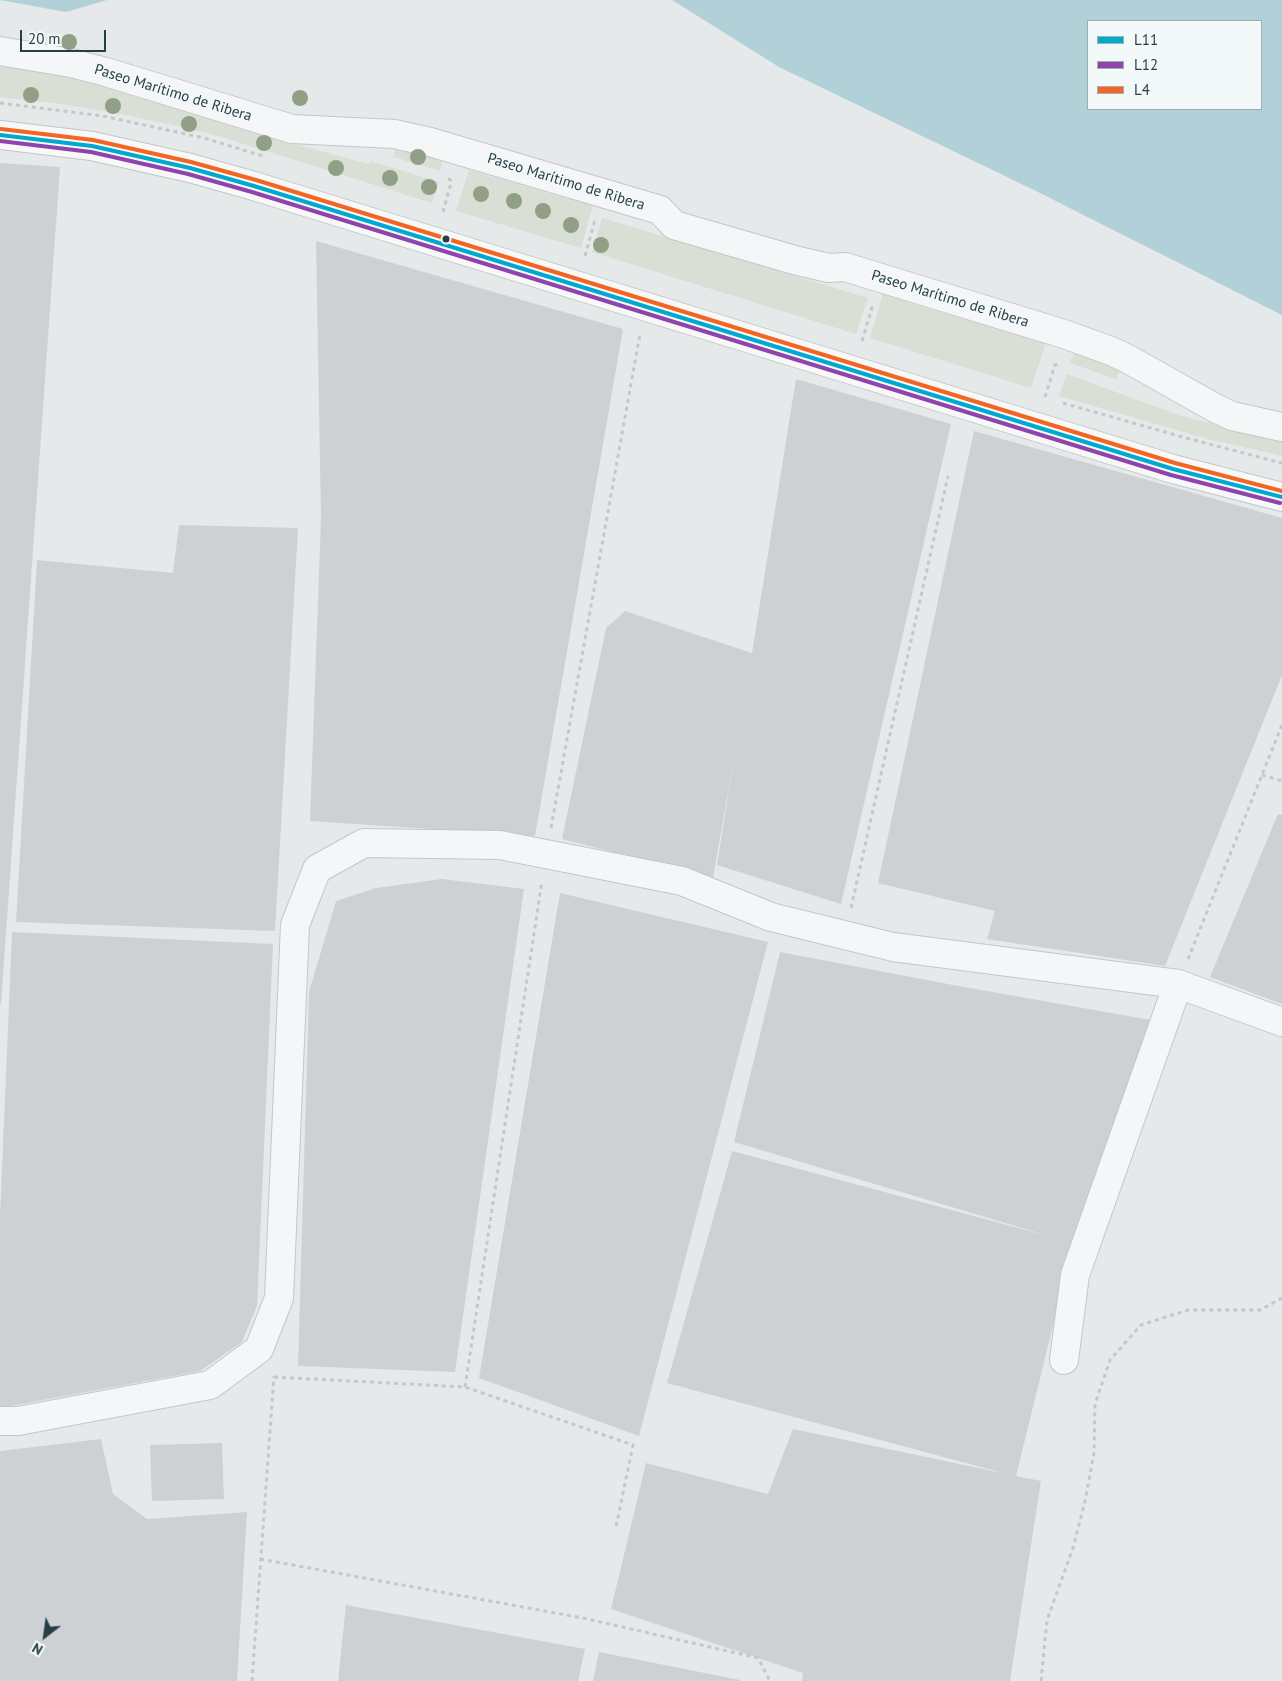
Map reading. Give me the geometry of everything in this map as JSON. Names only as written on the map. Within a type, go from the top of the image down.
[{"type":"main road","points":[[0,135],[92,146],[190,168],[1173,469],[1282,497]]},
{"type":"street","name":"Paseo Marítimo de Ribera","points":[[0,51],[106,72],[292,130],[394,134],[430,142],[660,210],[674,225],[798,261],[829,268],[845,267],[1064,334],[1128,358],[1232,416],[1282,427]]},
{"type":"street","points":[[0,1421],[18,1421],[210,1385],[259,1348],[279,1298],[295,925],[317,870],[364,843],[500,845],[682,881],[771,917],[893,947],[1178,984],[1282,1022]]},
{"type":"street","points":[[1064,1360],[1075,1275],[1178,984]]},
{"type":"path","points":[[440,176],[449,179],[452,183],[443,212]]},
{"type":"path","points":[[585,256],[596,214]]},
{"type":"path","points":[[862,341],[875,298]]},
{"type":"path","points":[[1045,397],[1056,364],[1063,366]]},
{"type":"path","points":[[844,935],[948,476]]},
{"type":"path","points":[[1178,984],[1282,725]]},
{"type":"path","points":[[1262,775],[1282,781]]},
{"type":"path","points":[[1041,1681],[1047,1620],[1074,1548],[1094,1453],[1095,1404],[1110,1360],[1141,1325],[1188,1310],[1260,1310],[1282,1298]]},
{"type":"path","points":[[252,1681],[274,1367]]},
{"type":"path","points":[[274,1377],[465,1386],[633,1446],[616,1527]]},
{"type":"path","points":[[260,1559],[583,1618],[758,1658],[770,1681]]},
{"type":"shaded area","points":[[0,65],[102,84],[301,146],[369,164],[371,161],[439,182],[432,203],[215,135],[121,114],[62,104],[0,97]]},
{"type":"shaded area","points":[[397,145],[443,159],[440,171],[393,157]]},
{"type":"shaded area","points":[[469,170],[568,199],[570,195],[594,202],[581,248],[456,211]]},
{"type":"shaded area","points":[[602,218],[868,298],[856,334],[592,252]]},
{"type":"shaded area","points":[[884,290],[911,298],[910,303],[1046,343],[1031,388],[870,338]]},
{"type":"shaded area","points":[[1075,351],[1121,368],[1116,379],[1070,363]]},
{"type":"shaded area","points":[[1067,374],[1181,416],[1282,440],[1282,456],[1208,439],[1059,396]]},
{"type":"water","points":[[0,0],[107,0],[66,12]]},
{"type":"water","points":[[672,0],[1282,0],[1282,315],[1036,191],[779,67]]},
{"type":"building","points":[[0,163],[60,167],[1,1004],[0,1004]]},
{"type":"building","points":[[316,241],[623,329],[535,836],[310,821],[321,518]]},
{"type":"building","points":[[796,379],[951,424],[841,904],[717,865],[734,758],[713,878],[562,839],[606,628],[625,611],[752,653]]},
{"type":"building","points":[[974,431],[1282,518],[1282,675],[1165,966],[987,939],[995,911],[878,883]]},
{"type":"building","points":[[179,525],[298,528],[275,931],[16,922],[37,560],[173,573]]},
{"type":"building","points":[[1278,814],[1282,815],[1282,1004],[1210,977]]},
{"type":"building","points":[[442,879],[524,889],[455,1372],[298,1366],[309,992],[336,901],[376,888]]},
{"type":"building","points":[[560,893],[768,942],[639,1436],[479,1378]]},
{"type":"building","points":[[12,932],[273,944],[257,1306],[242,1342],[200,1371],[0,1408],[0,1216]]},
{"type":"building","points":[[780,952],[1151,1020],[1073,1244],[1016,1476],[1041,1481],[1010,1681],[802,1681],[803,1673],[611,1609],[646,1463],[768,1494],[793,1429],[1007,1474],[667,1383],[732,1151],[1052,1237],[734,1142]]},
{"type":"building","points":[[101,1439],[113,1494],[147,1519],[247,1512],[237,1681],[0,1681],[0,1451]]},
{"type":"building","points":[[222,1443],[224,1499],[152,1501],[150,1445]]},
{"type":"building","points":[[346,1605],[585,1649],[578,1681],[338,1681]]},
{"type":"building","points":[[599,1652],[740,1680],[740,1681],[593,1681]]},
{"type":"transit line","name":"L4","points":[[1,129],[93,140],[191,162],[256,180],[1175,463],[1282,491]]},
{"type":"transit line","name":"L11","points":[[0,135],[92,146],[190,168],[254,186],[1173,469],[1282,497]]},
{"type":"transit line","name":"L12","points":[[0,141],[91,152],[188,174],[252,192],[1171,475],[1280,503]]}]
